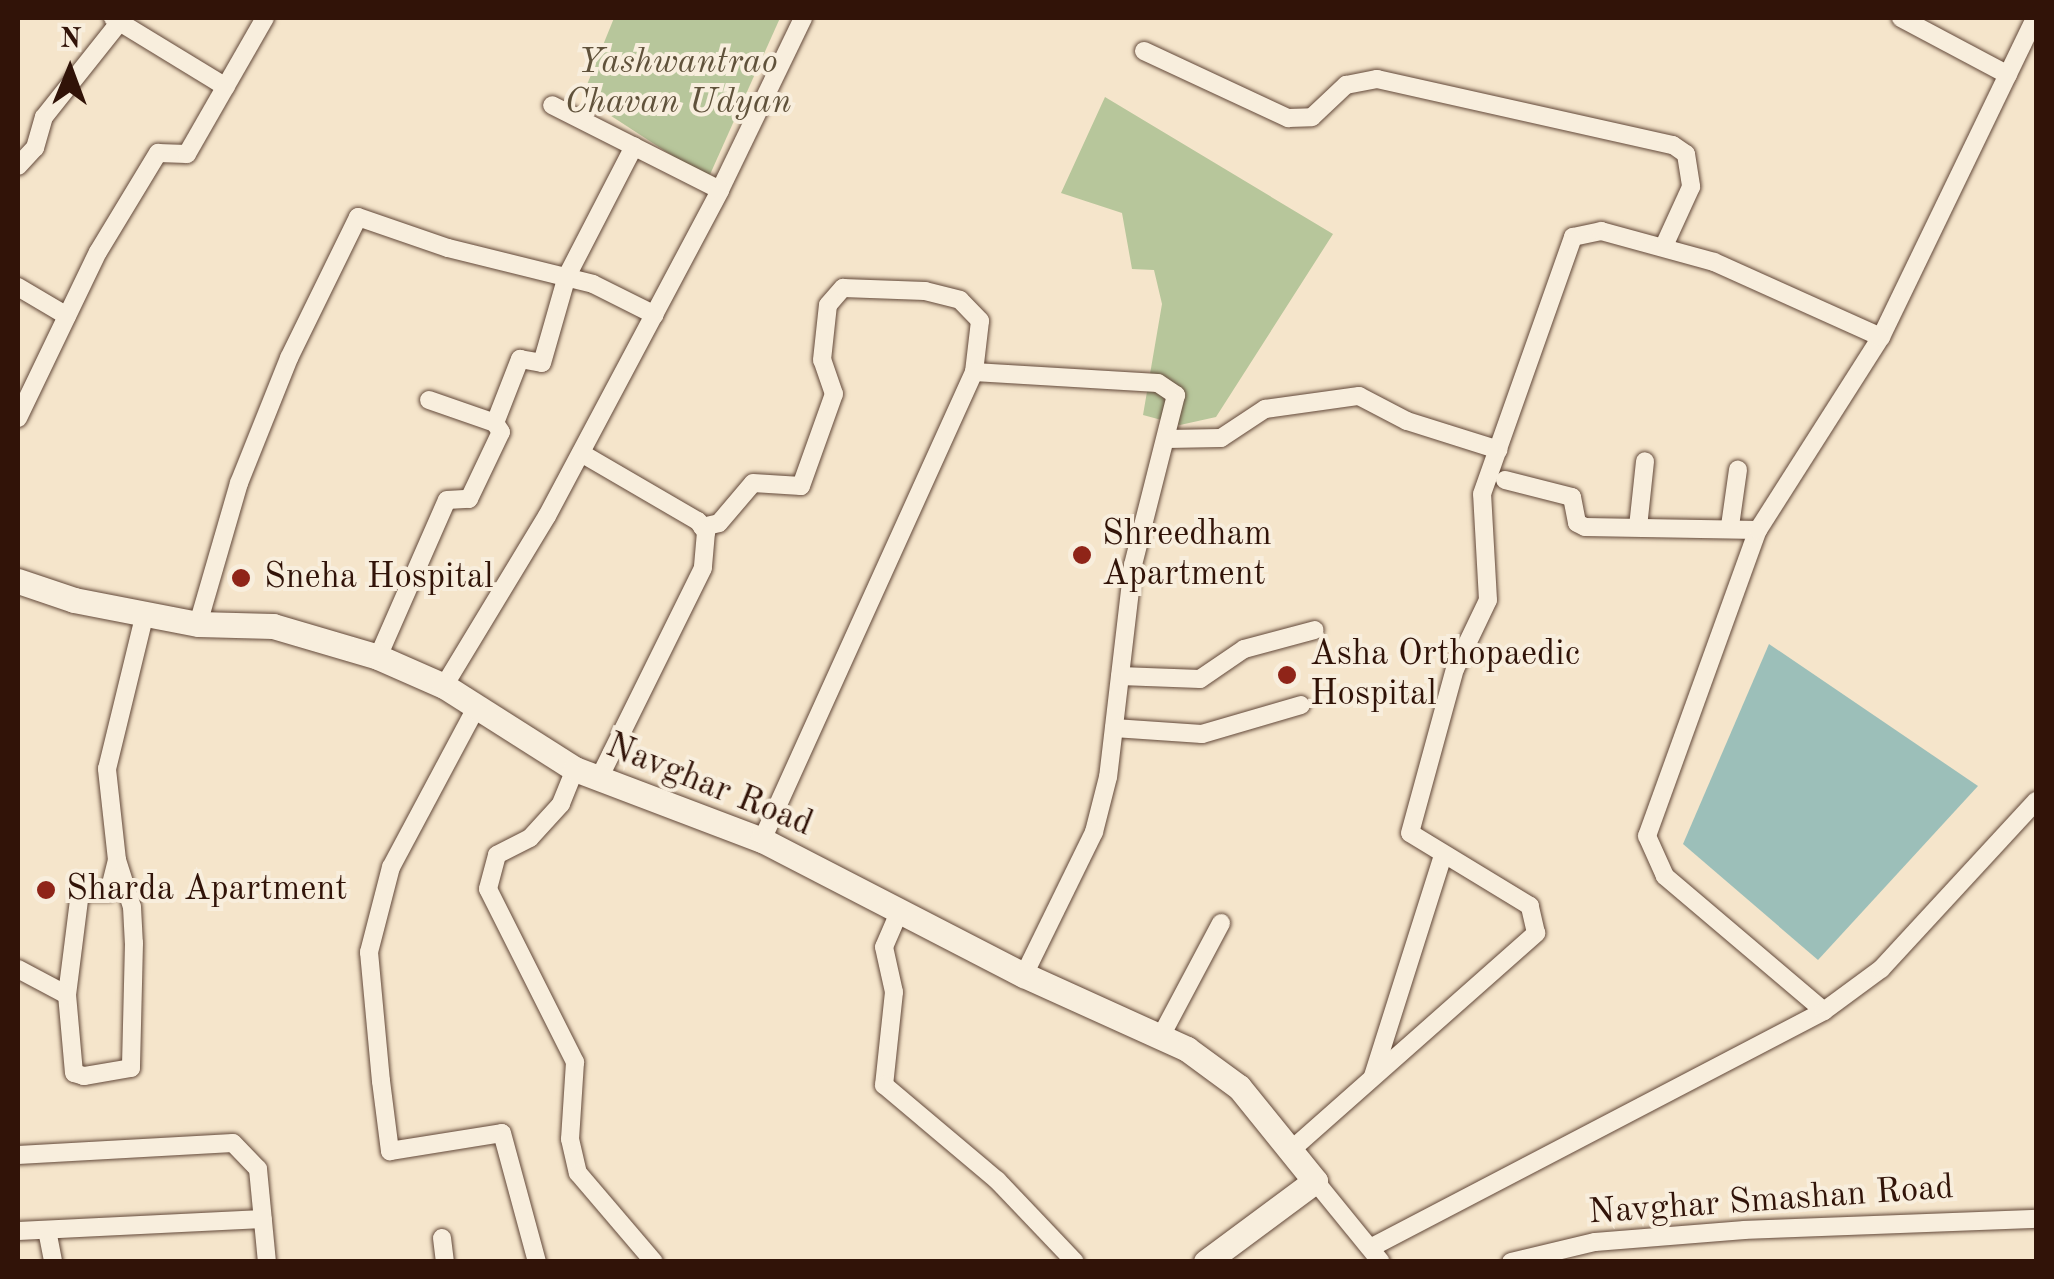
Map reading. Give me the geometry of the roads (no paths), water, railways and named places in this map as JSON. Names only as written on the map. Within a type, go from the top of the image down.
[{"type":"main road","name":"Navghar Road","points":[[18,581],[198,624],[273,626],[378,657],[444,686],[574,769],[762,840],[1024,975],[1160,1036],[1239,1088],[1315,1182]]},
{"type":"main road","points":[[1206,1262],[1315,1182]]},
{"type":"street","points":[[18,418],[67,316],[158,153],[188,154],[265,18]]},
{"type":"street","points":[[444,686],[656,315],[803,18]]},
{"type":"street","points":[[1902,18],[2008,74]]},
{"type":"street","points":[[1824,1011],[1665,876],[1647,836],[1758,530],[1881,338],[2035,18]]},
{"type":"street","points":[[18,166],[35,148],[44,117],[115,21],[226,87]]},
{"type":"street","points":[[1144,50],[1288,118],[1312,117],[1346,85],[1377,79],[1672,145],[1686,154],[1691,187],[1664,246]]},
{"type":"street","points":[[552,105],[720,190]]},
{"type":"street","points":[[495,423],[520,358],[542,363],[567,276],[634,146]]},
{"type":"street","points":[[198,624],[239,483],[289,358],[358,216],[448,248],[567,276],[656,315]]},
{"type":"street","points":[[1290,1151],[1536,933],[1530,906],[1442,858],[1410,832],[1455,669],[1488,600],[1482,494],[1573,237],[1602,231],[1664,246],[1768,284],[1881,338]]},
{"type":"street","points":[[18,288],[67,316]]},
{"type":"street","points":[[581,452],[702,527],[719,523],[754,483],[801,486],[834,394],[822,360],[828,305],[843,288],[925,290],[960,300],[980,321],[974,372],[762,840]]},
{"type":"street","points":[[974,372],[1158,383],[1176,395],[1132,566],[1114,728],[1094,832],[1024,975]]},
{"type":"street","points":[[1167,439],[1221,438],[1264,408],[1358,396],[1407,422],[1499,450]]},
{"type":"street","points":[[378,657],[447,500],[469,499],[501,432],[495,423],[429,400]]},
{"type":"street","points":[[1638,527],[1645,461]]},
{"type":"street","points":[[1730,526],[1738,470]]},
{"type":"street","points":[[1504,480],[1572,497],[1581,526],[1730,526],[1758,530]]},
{"type":"street","points":[[599,778],[704,568],[702,527]]},
{"type":"street","points":[[18,969],[67,995],[73,1006],[74,1073],[122,1074],[131,1068],[132,907],[116,860],[107,769],[145,613]]},
{"type":"street","points":[[1120,676],[1200,679],[1244,649],[1316,630]]},
{"type":"street","points":[[1114,728],[1202,734],[1301,705]]},
{"type":"street","points":[[476,708],[391,867],[368,952],[381,1081],[390,1151],[502,1133],[537,1262]]},
{"type":"street","points":[[574,769],[561,804],[530,838],[496,855],[488,889],[575,1062],[570,1139],[578,1173],[654,1262]]},
{"type":"street","points":[[1315,1182],[1377,1254],[1824,1011],[1880,970],[2036,801]]},
{"type":"street","points":[[1372,1078],[1442,858]]},
{"type":"street","points":[[67,995],[80,892],[109,892],[116,860]]},
{"type":"street","points":[[900,910],[884,946],[894,992],[884,1085],[997,1180],[1075,1262]]},
{"type":"street","points":[[1160,1036],[1221,922]]},
{"type":"street","points":[[18,1155],[233,1143],[258,1169],[267,1262]]},
{"type":"street","points":[[18,1231],[263,1219]]},
{"type":"street","name":"Navghar Smashan Road","points":[[1511,1262],[1596,1242],[1745,1230],[2036,1220]]},
{"type":"street","points":[[47,1230],[54,1262]]},
{"type":"street","points":[[442,1238],[445,1262]]},
{"type":"water","points":[[1769,644],[1978,786],[1818,960],[1683,844]]},
{"type":"place","name":"Shreedham Apartment","points":[[1082,555]]},
{"type":"place","name":"Sneha Hospital","points":[[241,578]]},
{"type":"place","name":"Asha Orthopaedic Hospital","points":[[1287,675]]},
{"type":"place","name":"Sharda Apartment","points":[[46,890]]},
{"type":"park label","name":"Yashwantrao Chavan Udyan","points":[[678,83]]}]
